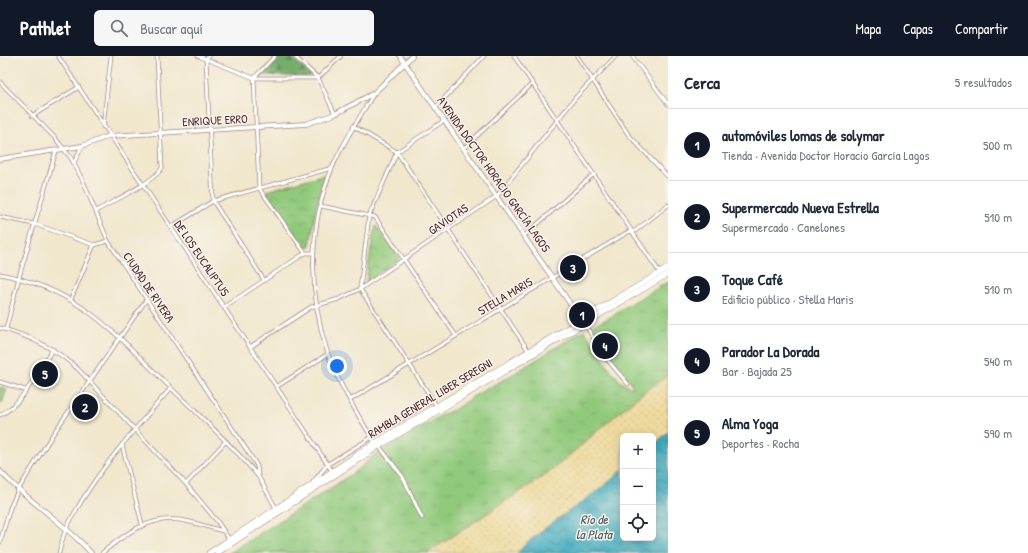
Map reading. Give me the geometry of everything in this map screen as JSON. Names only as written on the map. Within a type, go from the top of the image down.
[{"type":"main road","name":"RAMBLA GENERAL LIBER SEREGNI","points":[[209,553],[311,484],[583,321],[668,268]]},
{"type":"main road","name":"RAMBLA GENERAL LIBER SEREGNI","points":[[217,553],[436,405],[528,350],[668,274]]},
{"type":"street","name":"DE LOS EUCALIPTUS","points":[[58,56],[103,127],[332,471]]},
{"type":"street","points":[[103,127],[111,56]]},
{"type":"street","points":[[96,211],[142,185],[160,172],[162,168],[157,56]]},
{"type":"street","points":[[198,56],[254,78],[318,78],[341,56]]},
{"type":"street","points":[[208,56],[206,59],[208,130],[213,201],[264,280]]},
{"type":"street","points":[[275,56],[254,78],[259,188],[305,253]]},
{"type":"street","points":[[294,56],[318,78],[335,114]]},
{"type":"street","name":"AVENIDA DOCTOR HORACIO GARCÍA LAGOS","points":[[400,56],[436,106],[583,321]]},
{"type":"street","name":"ENRIQUE ERRO","points":[[0,159],[82,146],[109,136],[306,124],[335,114],[374,93],[412,56]]},
{"type":"street","points":[[436,106],[484,56]]},
{"type":"street","points":[[514,56],[660,273]]},
{"type":"street","points":[[576,56],[628,134],[668,177]]},
{"type":"street","name":"GAVIOTAS","points":[[250,347],[317,305],[339,299],[360,289],[497,196],[592,80],[616,56]]},
{"type":"street","points":[[632,56],[668,104]]},
{"type":"street","name":"CIUDAD DE RIVERA","points":[[0,82],[5,89],[64,149],[74,163],[108,241],[254,461],[257,466],[258,476],[276,508]]},
{"type":"street","points":[[464,148],[532,83]]},
{"type":"street","points":[[32,116],[79,87]]},
{"type":"street","points":[[0,91],[5,89]]},
{"type":"street","points":[[374,93],[353,126],[332,168],[321,206],[313,253],[317,305],[328,354],[350,400],[372,437],[403,477],[422,518]]},
{"type":"street","points":[[436,405],[411,364],[360,289],[369,216],[398,152],[445,120]]},
{"type":"street","points":[[353,126],[398,152],[528,350]]},
{"type":"street","points":[[74,163],[82,146]]},
{"type":"street","points":[[6,329],[19,277],[56,151]]},
{"type":"street","points":[[171,228],[213,201],[332,168]]},
{"type":"street","points":[[524,236],[594,174]]},
{"type":"street","name":"STELLA MARIS","points":[[350,400],[632,231],[668,205]]},
{"type":"street","points":[[321,206],[375,217],[456,336]]},
{"type":"street","points":[[0,217],[34,224],[94,245],[108,241]]},
{"type":"street","points":[[71,299],[94,245]]},
{"type":"street","points":[[224,307],[305,253],[313,253]]},
{"type":"street","points":[[0,274],[19,277],[60,293],[106,324],[226,441],[258,476]]},
{"type":"street","points":[[0,542],[18,490],[146,300]]},
{"type":"street","points":[[583,321],[605,357],[628,384]]},
{"type":"street","points":[[0,328],[31,337],[53,349],[78,369],[186,484],[217,521],[222,531],[229,539]]},
{"type":"street","points":[[0,415],[13,407],[53,349]]},
{"type":"street","points":[[276,387],[328,354]]},
{"type":"street","points":[[0,382],[25,390]]},
{"type":"street","points":[[59,553],[67,528],[106,464],[134,429],[172,388]]},
{"type":"street","points":[[311,484],[328,464],[433,400]]},
{"type":"street","points":[[186,484],[226,441]]},
{"type":"street","points":[[122,445],[142,524]]},
{"type":"street","points":[[0,471],[18,490],[67,528],[91,553]]},
{"type":"street","points":[[102,553],[122,536],[142,524],[162,520],[180,520],[222,531]]},
{"type":"street","points":[[0,528],[4,527]]},
{"type":"green space","points":[[278,56],[290,56],[311,75],[309,77],[262,75],[262,73]]},
{"type":"green space","points":[[325,174],[316,208],[310,245],[308,248],[304,247],[266,191]]},
{"type":"green space","points":[[376,226],[400,258],[366,282],[373,236]]},
{"type":"green space","points":[[668,282],[668,375],[636,398],[550,472],[427,553],[229,553],[331,488],[360,468],[373,456],[443,414],[454,410],[472,397],[510,376],[584,330],[613,373],[627,386],[633,387],[630,381],[605,350],[596,336],[592,326],[613,316],[618,311]]},
{"type":"green space","points":[[0,387],[7,389],[2,403],[0,402]]},
{"type":"sand","points":[[668,375],[668,432],[656,443],[656,433],[620,433],[620,472],[597,491],[542,530],[517,553],[427,553],[550,472],[636,398]]},
{"type":"water","name":"Río de la Plata","points":[[668,432],[668,553],[517,553],[542,530],[597,491],[620,472],[620,541],[656,541],[656,443]]},
{"type":"place","name":"Toque Café","points":[[573,268]]},
{"type":"place","name":"automóviles lomas de solymar","points":[[582,315]]},
{"type":"place","name":"Parador La Dorada","points":[[605,346]]},
{"type":"place","name":"Alma Yoga","points":[[45,374]]},
{"type":"place","name":"Supermercado Nueva Estrella","points":[[85,407]]}]
